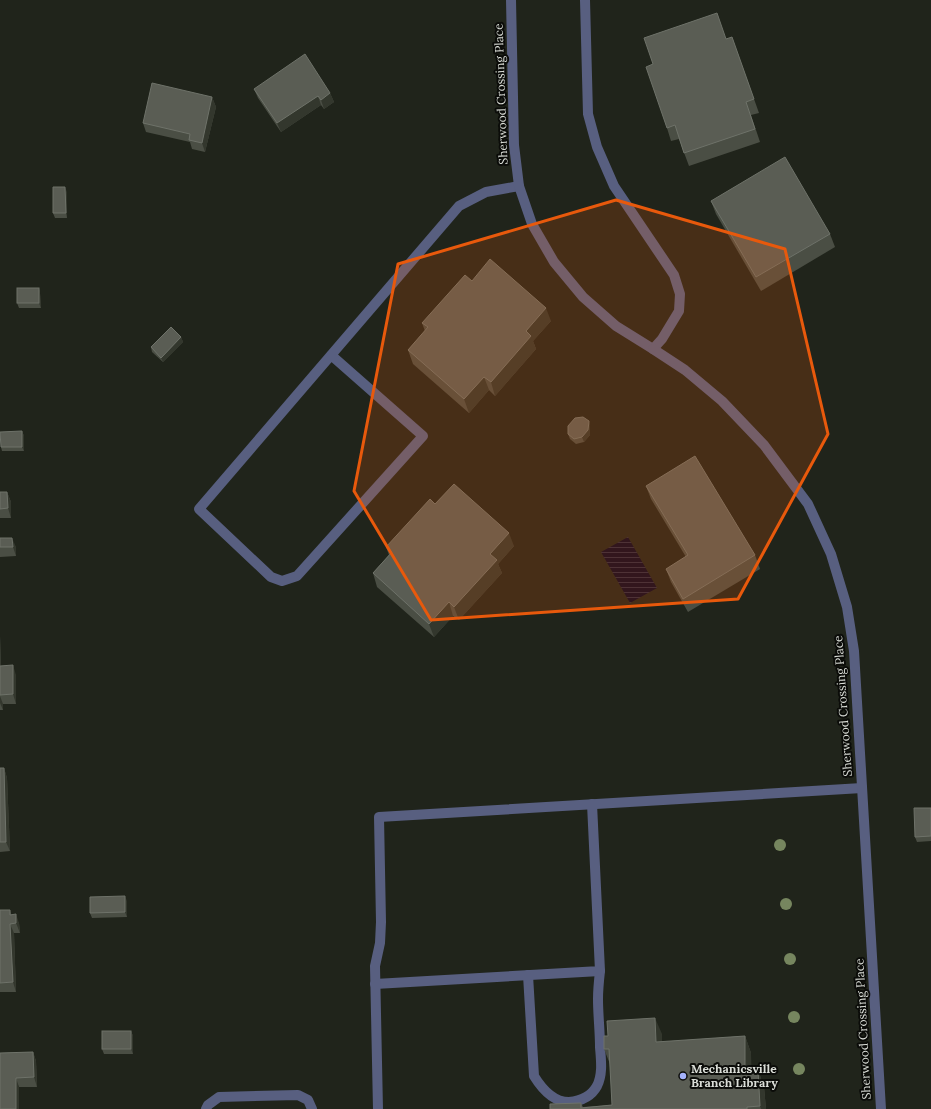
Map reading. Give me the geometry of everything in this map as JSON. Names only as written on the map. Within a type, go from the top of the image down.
[{"type":"street","name":"Sherwood Crossing Place","points":[[511,0],[514,145],[519,186],[532,224],[554,262],[583,297],[616,326],[685,370],[722,401],[764,445],[808,504],[830,554],[847,608],[854,651],[881,1109]]},
{"type":"street","points":[[585,0],[588,114],[597,147],[614,186],[674,275],[680,294],[679,311],[662,339],[653,349]]},
{"type":"street","points":[[331,355],[423,436],[297,576],[282,581],[271,578],[198,509],[459,206],[486,192],[519,186]]},
{"type":"street","points":[[378,1109],[375,966],[380,943],[381,922],[379,817],[862,788]]},
{"type":"street","points":[[528,976],[534,1076],[546,1092],[561,1102],[578,1101],[586,1098],[598,1085],[602,1073],[598,998],[600,971],[592,804]]},
{"type":"street","points":[[375,984],[600,971]]},
{"type":"street","points":[[206,1109],[208,1105],[219,1097],[298,1095],[308,1100],[312,1109]]},
{"type":"highlighted area","points":[[616,200],[785,249],[828,434],[738,599],[431,620],[354,491],[398,264]]},
{"type":"water","points":[[628,537],[657,588],[630,603],[601,552]]},
{"type":"building","points":[[717,13],[726,39],[732,37],[754,99],[746,102],[755,129],[684,153],[675,125],[667,128],[646,67],[653,64],[644,38]]},
{"type":"building","points":[[305,54],[330,93],[321,100],[318,96],[277,123],[254,89]]},
{"type":"building","points":[[152,83],[212,97],[202,143],[189,140],[190,134],[143,123]]},
{"type":"building","points":[[785,157],[830,234],[756,277],[711,201]]},
{"type":"building","points":[[53,187],[65,187],[66,213],[53,213]]},
{"type":"building","points":[[490,259],[546,308],[526,331],[531,336],[491,382],[484,377],[464,399],[408,350],[428,327],[422,323],[465,275],[472,281]]},
{"type":"building","points":[[17,288],[39,288],[39,303],[17,303]]},
{"type":"building","points":[[171,327],[181,337],[161,358],[151,347]]},
{"type":"building","points":[[583,417],[589,421],[588,430],[582,437],[574,439],[568,434],[568,426],[575,418]]},
{"type":"building","points":[[22,431],[22,447],[1,447],[0,432]]},
{"type":"building","points":[[695,456],[755,555],[683,599],[666,569],[688,555],[646,486]]},
{"type":"building","points":[[454,484],[509,533],[490,554],[497,560],[454,607],[449,602],[429,624],[373,573],[392,552],[386,547],[430,499],[435,504]]},
{"type":"building","points":[[0,492],[7,492],[8,508],[0,509]]},
{"type":"building","points":[[0,538],[12,538],[13,547],[0,547]]},
{"type":"building","points":[[13,665],[13,694],[0,695],[0,666]]},
{"type":"building","points":[[0,768],[4,768],[6,842],[0,842]]},
{"type":"building","points":[[914,808],[931,808],[931,836],[915,837]]},
{"type":"building","points":[[125,896],[125,912],[90,913],[90,897]]},
{"type":"building","points":[[0,910],[10,910],[10,915],[16,914],[16,923],[10,924],[13,982],[0,983]]},
{"type":"building","name":"Mechanicsville Branch Library","points":[[655,1018],[656,1042],[745,1036],[745,1070],[758,1070],[760,1106],[747,1107],[747,1109],[550,1109],[550,1104],[581,1103],[581,1108],[612,1105],[609,1049],[604,1049],[604,1036],[608,1036],[607,1021]]},
{"type":"building","points":[[102,1031],[131,1031],[131,1049],[102,1049]]},
{"type":"building","points":[[33,1052],[34,1077],[16,1078],[16,1109],[0,1109],[0,1053]]},
{"type":"place","name":"Mechanicsville Branch Library","points":[[683,1076]]}]
